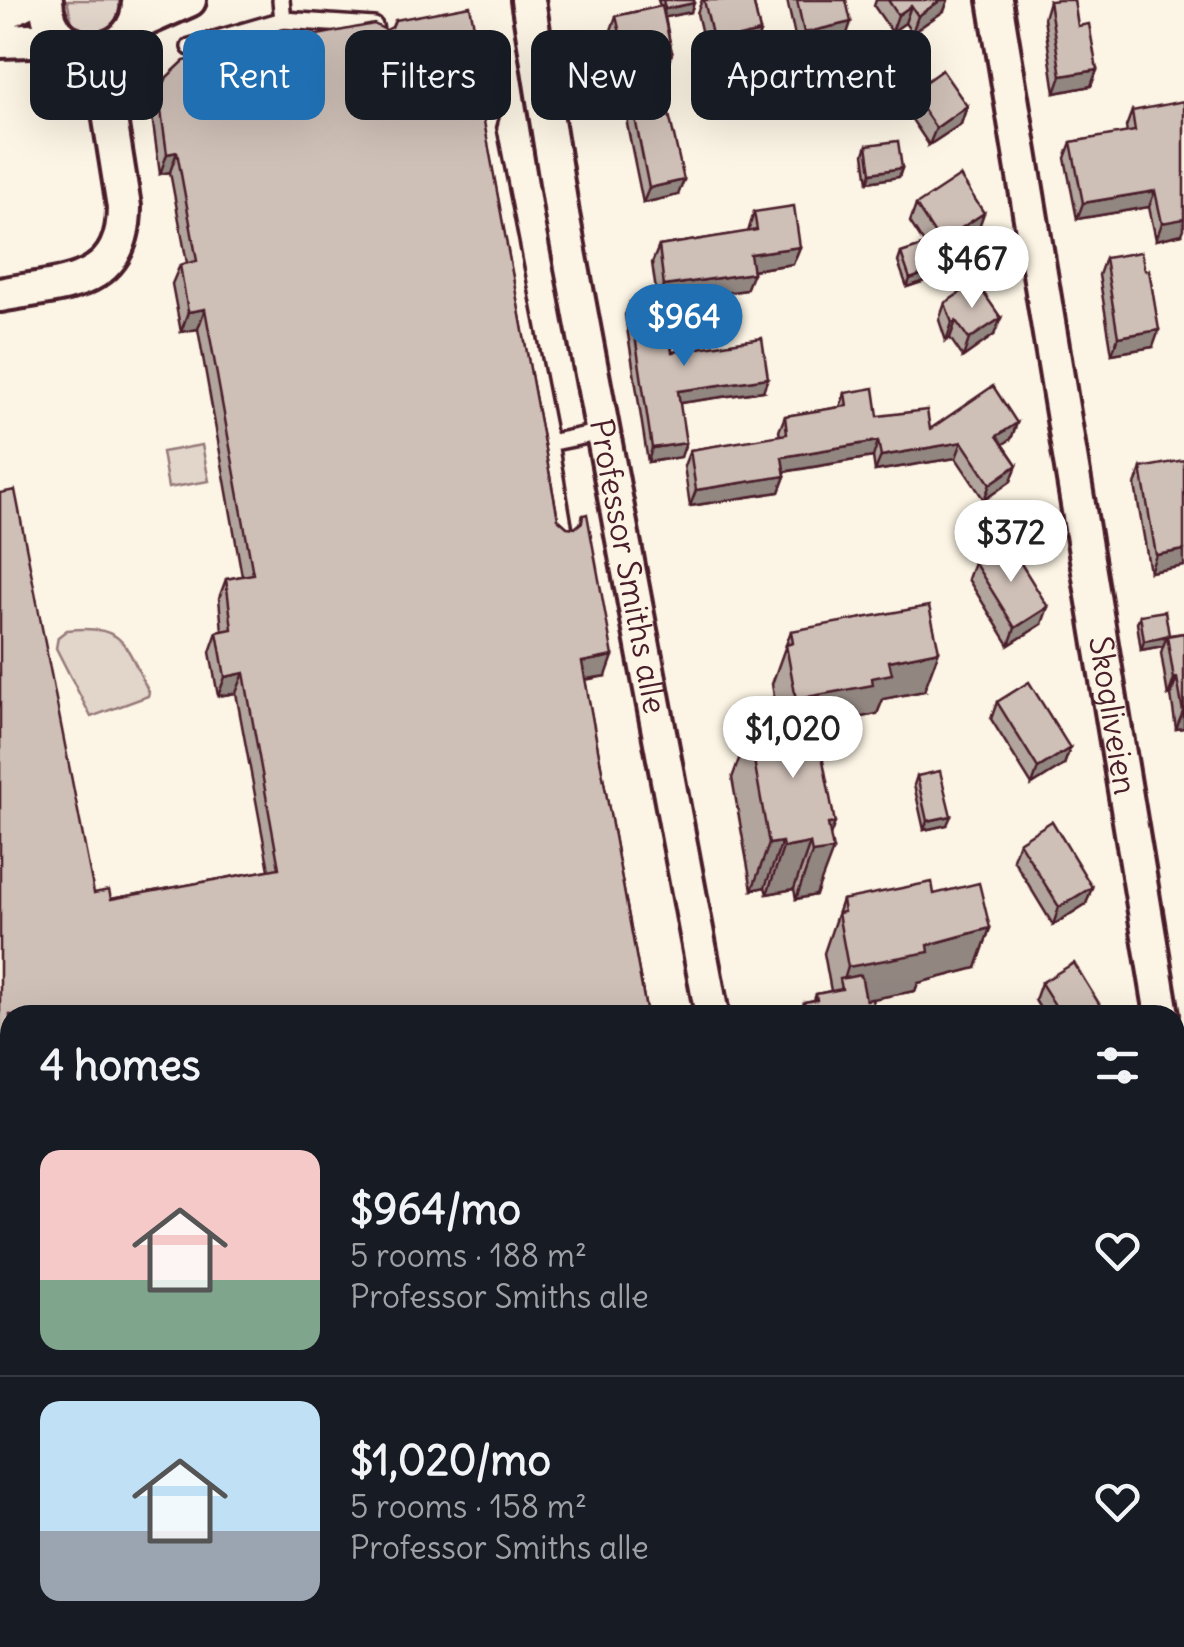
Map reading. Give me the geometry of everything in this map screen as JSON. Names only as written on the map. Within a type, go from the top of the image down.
[{"type":"street","points":[[0,15],[29,0]]},
{"type":"street","points":[[46,0],[48,16],[57,30]]},
{"type":"street","points":[[137,12],[189,0]]},
{"type":"street","name":"Professor Smiths alle","points":[[528,0],[537,76],[710,1005]]},
{"type":"street","name":"Skogliveien","points":[[996,0],[1160,1005]]},
{"type":"street","points":[[0,41],[30,40]]},
{"type":"street","points":[[0,294],[74,281],[110,261],[120,247],[124,207],[110,120]]},
{"type":"lane","points":[[281,0],[283,20]]},
{"type":"lane","points":[[249,30],[283,20],[374,26],[375,30]]},
{"type":"lane","points":[[489,120],[487,127],[565,536]]},
{"type":"lane","points":[[549,443],[602,432]]},
{"type":"shaded area","points":[[67,0],[119,0],[118,14],[107,28],[84,30],[72,22]]},
{"type":"shaded area","points":[[202,445],[209,481],[168,488],[162,452]]},
{"type":"shaded area","points":[[67,630],[113,634],[128,650],[148,696],[91,717],[56,648],[58,637]]},
{"type":"building","points":[[663,0],[694,0],[694,3],[665,9]]},
{"type":"building","points":[[704,0],[753,0],[760,30],[711,30]]},
{"type":"building","points":[[797,0],[846,0],[851,22],[803,30]]},
{"type":"building","points":[[888,0],[941,0],[918,16],[911,6],[898,15]]},
{"type":"building","points":[[1074,0],[1078,26],[1089,24],[1097,70],[1061,76],[1049,1]]},
{"type":"building","points":[[470,6],[475,30],[386,30],[395,20]]},
{"type":"building","points":[[662,6],[667,30],[619,30],[616,16]]},
{"type":"building","points":[[374,24],[386,30],[345,30],[345,120],[484,120],[558,519],[575,528],[587,514],[613,656],[582,662],[645,1005],[0,1005],[0,493],[15,490],[94,893],[109,890],[111,899],[279,868],[244,673],[225,677],[217,632],[232,629],[226,579],[253,574],[205,309],[188,312],[180,265],[197,261],[177,152],[167,154],[163,86],[183,62],[183,120],[325,120],[325,34]]},
{"type":"building","points":[[942,70],[967,106],[936,128],[930,120],[931,78]]},
{"type":"building","points":[[1184,101],[1184,219],[1162,223],[1155,191],[1083,203],[1071,142],[1135,131],[1132,111]]},
{"type":"building","points":[[635,120],[670,120],[684,180],[649,188]]},
{"type":"building","points":[[898,141],[902,168],[871,173],[867,145]]},
{"type":"building","points":[[960,176],[984,213],[940,242],[916,205]]},
{"type":"building","points":[[794,206],[800,247],[750,254],[753,273],[664,286],[659,246],[757,230],[754,212]]},
{"type":"building","points":[[928,244],[937,269],[910,279],[901,253]]},
{"type":"building","points":[[1141,252],[1145,270],[1149,270],[1159,330],[1118,337],[1105,258]]},
{"type":"building","points":[[976,282],[1001,318],[969,339],[956,321],[952,323],[945,303]]},
{"type":"building","points":[[664,297],[672,352],[762,338],[768,378],[678,391],[686,443],[652,448],[630,302]]},
{"type":"building","points":[[993,386],[1017,423],[997,436],[1017,465],[990,484],[962,442],[881,456],[878,441],[782,457],[785,476],[696,490],[690,450],[787,434],[785,416],[847,406],[845,393],[874,388],[878,416],[927,410],[930,429]]},
{"type":"building","points":[[1184,460],[1184,550],[1156,555],[1141,468]]},
{"type":"building","points":[[1007,541],[1048,607],[1015,628],[974,562]]},
{"type":"building","points":[[929,606],[939,651],[889,661],[892,674],[872,678],[873,685],[796,699],[786,645],[793,643],[791,631]]},
{"type":"building","points":[[1165,611],[1169,635],[1144,641],[1140,615]]},
{"type":"building","points":[[1184,633],[1184,712],[1183,712],[1167,636]]},
{"type":"building","points":[[1029,682],[1070,748],[1038,768],[997,702]]},
{"type":"building","points":[[812,703],[835,823],[828,824],[833,850],[812,853],[810,843],[783,848],[782,842],[769,844],[749,732],[762,730],[760,723],[786,718],[784,708]]},
{"type":"building","points":[[940,771],[951,816],[927,821],[917,776]]},
{"type":"building","points":[[1052,821],[1092,887],[1059,907],[1019,842]]},
{"type":"building","points":[[932,882],[934,894],[979,883],[990,928],[928,945],[929,952],[848,967],[838,913],[844,912],[842,900]]},
{"type":"building","points":[[1074,963],[1100,1005],[1055,1005],[1041,983]]},
{"type":"building","points":[[861,975],[866,1000],[872,999],[873,1005],[805,1005],[804,1002],[817,1000],[816,994],[842,989],[840,979]]}]
